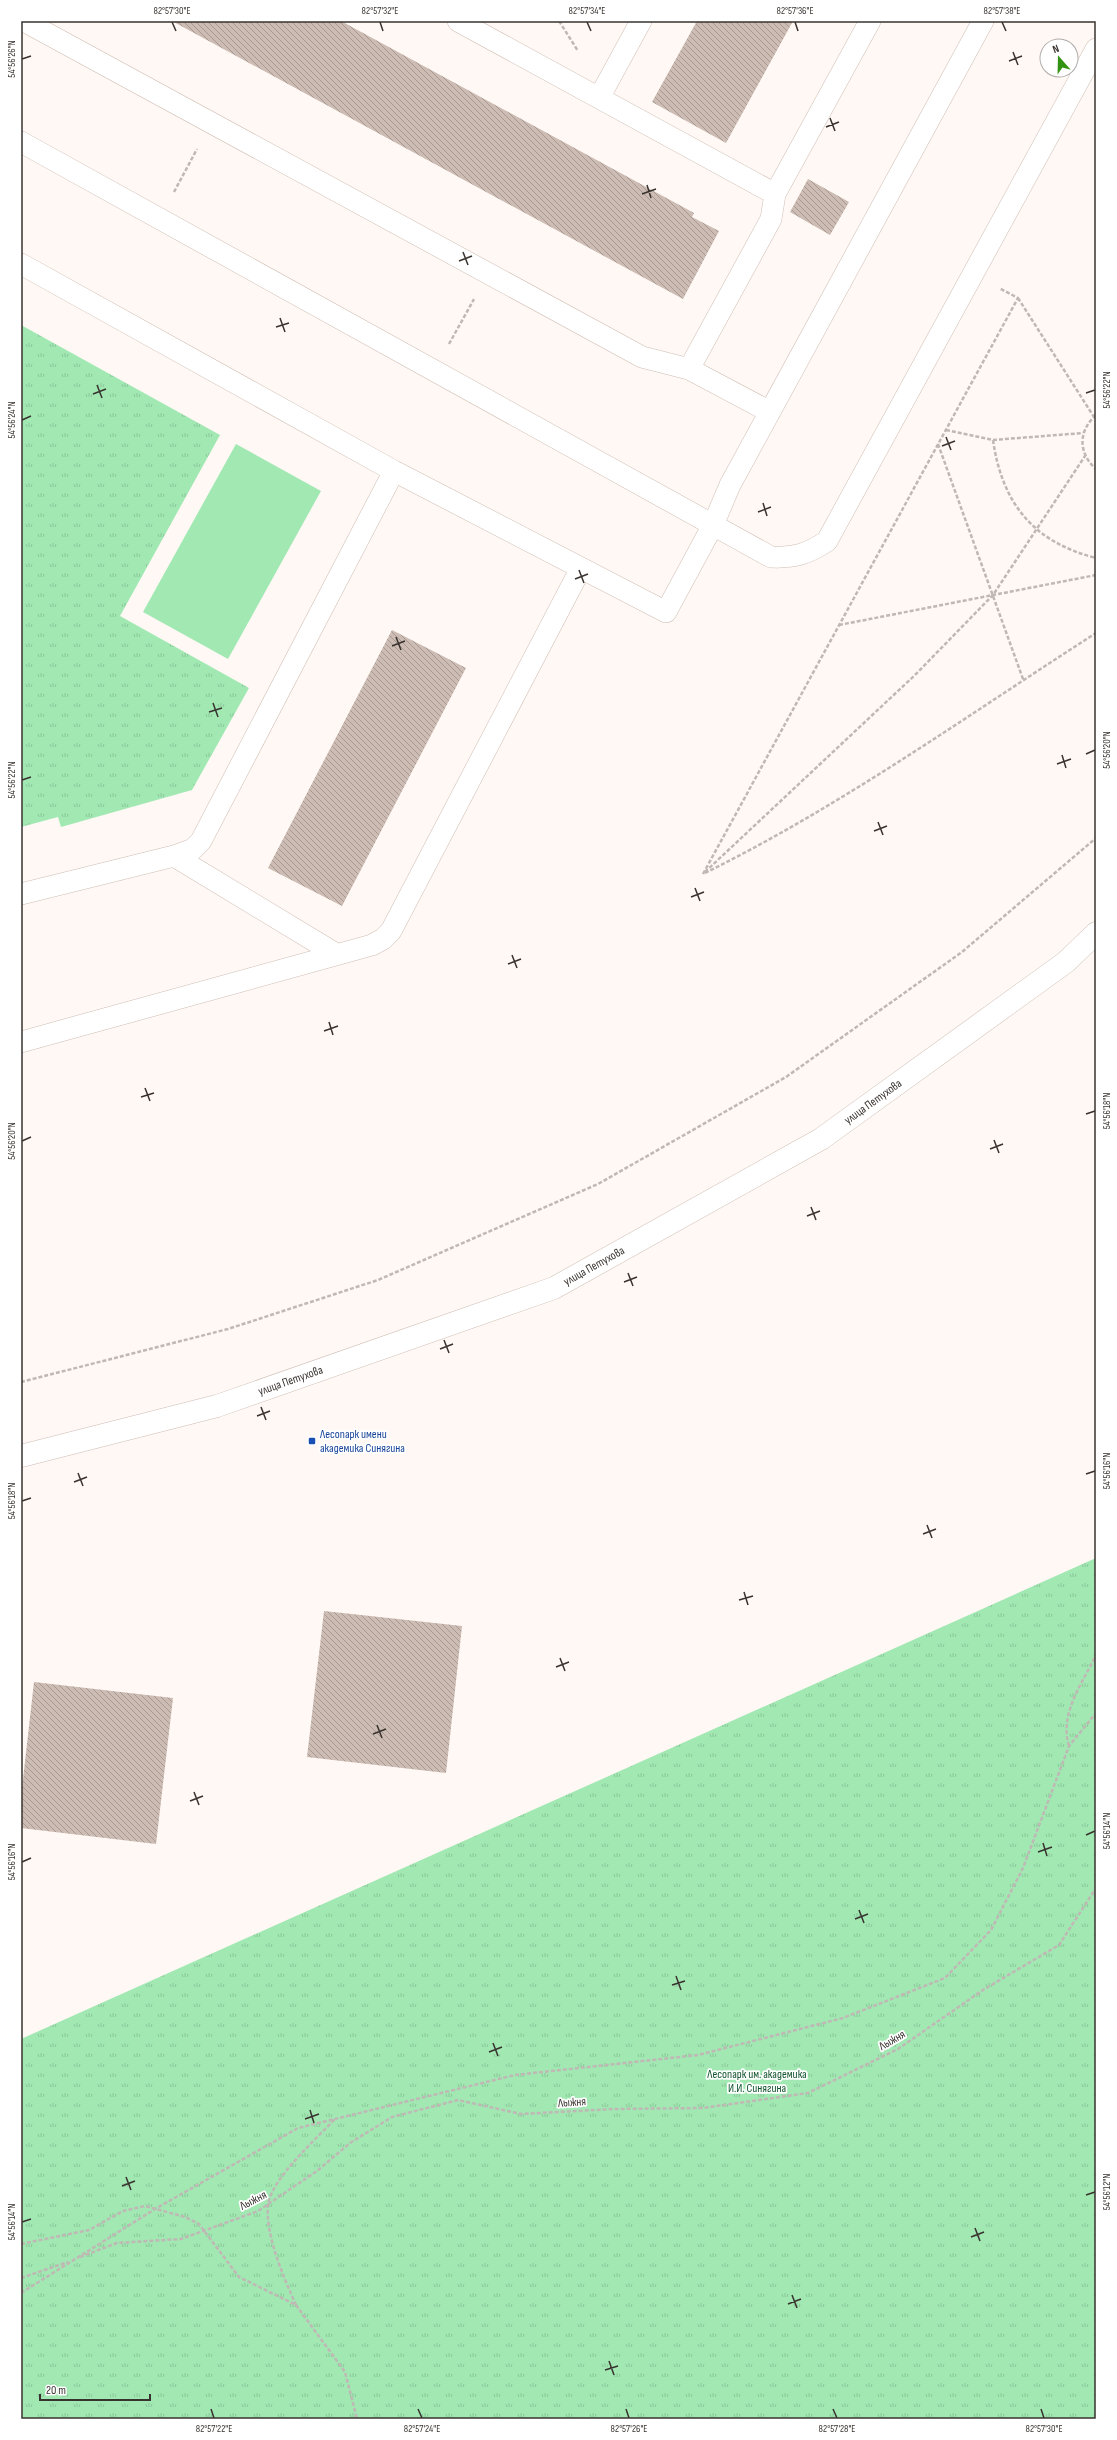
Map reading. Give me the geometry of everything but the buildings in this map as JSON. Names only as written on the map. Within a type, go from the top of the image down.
[{"type":"street","name":"улица Петухова","points":[[21,1456],[217,1406],[554,1288],[820,1139],[1066,962],[1096,933]]},
{"type":"lane","points":[[24,21],[642,357],[689,369],[770,412]]},
{"type":"lane","points":[[458,21],[775,194]]},
{"type":"lane","points":[[599,98],[641,21]]},
{"type":"lane","points":[[689,369],[771,219],[775,194],[870,21]]},
{"type":"lane","points":[[21,264],[394,471],[666,612],[713,525],[730,484],[983,21]]},
{"type":"lane","points":[[21,142],[771,557],[790,558],[810,553],[827,541],[1096,49]]},
{"type":"lane","points":[[21,894],[174,856],[194,849],[201,841],[394,471]]},
{"type":"lane","points":[[21,1042],[372,945],[383,939],[391,931],[581,568]]},
{"type":"lane","points":[[174,856],[336,954]]},
{"type":"path","points":[[159,219],[211,122]]},
{"type":"path","points":[[435,371],[488,274]]},
{"type":"path","points":[[973,274],[1018,298],[1095,416],[1087,423],[1083,433],[1082,448],[1085,456],[1096,469]]},
{"type":"path","points":[[703,874],[1018,298]]},
{"type":"path","points":[[946,430],[993,440],[1083,433]]},
{"type":"path","points":[[993,440],[997,465],[1005,489],[1019,511],[1036,529],[1056,543],[1078,553],[1096,558]]},
{"type":"path","points":[[938,444],[1023,680]]},
{"type":"path","points":[[703,874],[915,675],[993,595],[1085,456]]},
{"type":"path","points":[[839,625],[1096,575]]},
{"type":"path","points":[[703,874],[764,844],[818,812],[1096,633]]},
{"type":"path","points":[[21,1382],[228,1329],[378,1280],[598,1184],[786,1077],[962,952],[1096,838]]},
{"type":"path","points":[[1069,1746],[1065,1732],[1067,1715],[1096,1656]]},
{"type":"path","points":[[21,2293],[155,2209],[298,2128],[515,2075],[698,2055],[843,2018],[945,1978],[991,1930],[1023,1868],[1069,1746],[1096,1713]]},
{"type":"path","name":"Лыжня","points":[[21,2278],[117,2244],[181,2239],[258,2211],[317,2171],[350,2144],[392,2117],[458,2100],[521,2114],[614,2108],[704,2108],[808,2093],[898,2049],[984,1990],[1059,1945],[1096,1888]]},
{"type":"path","points":[[335,2119],[293,2163],[274,2188],[268,2204],[268,2220],[282,2274],[296,2305],[345,2372],[357,2419]]},
{"type":"path","points":[[21,2244],[89,2230],[123,2211],[145,2206],[185,2217],[200,2224],[239,2277],[296,2305]]},
{"type":"green space","points":[[21,325],[220,435],[120,616],[249,688],[192,790],[61,827],[58,817],[21,827]]},
{"type":"green space","points":[[236,444],[321,491],[228,659],[143,612]]},
{"type":"green space","name":"Лесопарк им. академика И.И. Синягина","points":[[1096,1558],[1096,2419],[21,2419],[21,2039]]},
{"type":"place","name":"Лесопарк имени академика Синягина","points":[[312,1441]]}]
